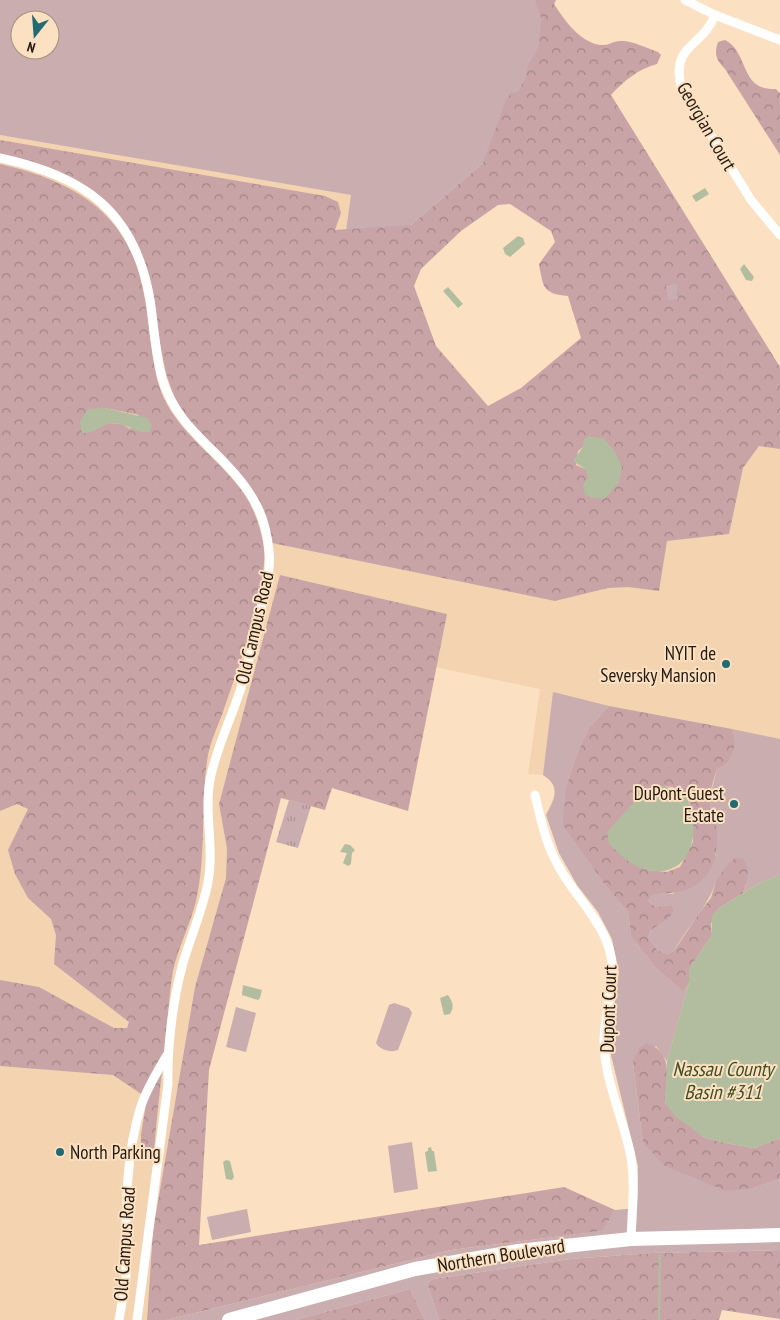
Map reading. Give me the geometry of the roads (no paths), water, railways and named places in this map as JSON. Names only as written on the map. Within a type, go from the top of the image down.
[{"type":"main road","name":"Northern Boulevard","points":[[229,1320],[423,1267],[518,1251],[631,1239],[780,1235]]},
{"type":"street","points":[[685,0],[715,15],[780,40]]},
{"type":"street","name":"Georgian Court","points":[[715,15],[706,34],[685,50],[680,58],[678,75],[681,86],[751,200],[780,235]]},
{"type":"street","name":"Old Campus Road","points":[[0,158],[81,186],[117,218],[136,252],[143,270],[157,358],[169,396],[189,429],[249,492],[262,518],[269,552],[268,578],[255,639],[211,774],[208,800],[210,856],[208,883],[182,967],[168,1055],[168,1084],[137,1320]]},
{"type":"street","name":"Dupont Court","points":[[535,796],[546,838],[558,867],[594,916],[607,941],[614,971],[605,1026],[604,1047],[606,1064],[630,1153],[634,1185],[631,1239]]},
{"type":"street","name":"Old Campus Road","points":[[119,1320],[126,1276],[124,1237],[130,1165],[135,1134],[141,1106],[151,1082],[168,1055]]},
{"type":"water","points":[[705,188],[709,194],[696,202],[692,196]]},
{"type":"water","points":[[518,236],[523,238],[525,244],[510,257],[505,254],[503,248]]},
{"type":"water","points":[[744,264],[754,277],[752,281],[746,280],[740,269]]},
{"type":"water","points":[[448,287],[463,304],[458,308],[443,291]]},
{"type":"water","points":[[105,408],[148,418],[152,426],[150,432],[112,423],[88,433],[82,433],[80,422],[88,409]]},
{"type":"water","points":[[589,436],[604,439],[614,450],[622,467],[619,483],[604,499],[591,498],[585,494],[583,485],[588,477],[585,469],[573,461],[583,447],[584,439]]},
{"type":"water","points":[[664,786],[684,792],[690,805],[693,820],[691,847],[685,858],[676,867],[663,871],[647,870],[631,863],[609,844],[607,832],[633,803]]},
{"type":"water","points":[[345,844],[350,845],[355,850],[352,853],[351,864],[348,866],[343,863],[347,853],[340,852]]},
{"type":"water","name":"Nassau County Basin #311","points":[[780,875],[780,1138],[754,1148],[703,1137],[675,1116],[665,1103],[667,1061],[689,983],[689,969],[712,935],[712,916],[718,909],[759,883]]},
{"type":"water","points":[[243,985],[262,990],[260,998],[258,1000],[242,995]]},
{"type":"water","points":[[448,995],[453,1006],[450,1014],[444,1015],[440,998]]},
{"type":"water","points":[[431,1147],[432,1151],[434,1151],[437,1171],[428,1172],[425,1152]]},
{"type":"water","points":[[226,1160],[230,1161],[234,1177],[232,1180],[226,1179],[223,1162]]},
{"type":"waterway","points":[[659,1320],[660,1255]]},
{"type":"place","name":"NYIT de Seversky Mansion","points":[[726,664]]},
{"type":"place","name":"DuPont-Guest Estate","points":[[734,804]]},
{"type":"place","name":"North Parking","points":[[60,1152]]}]
